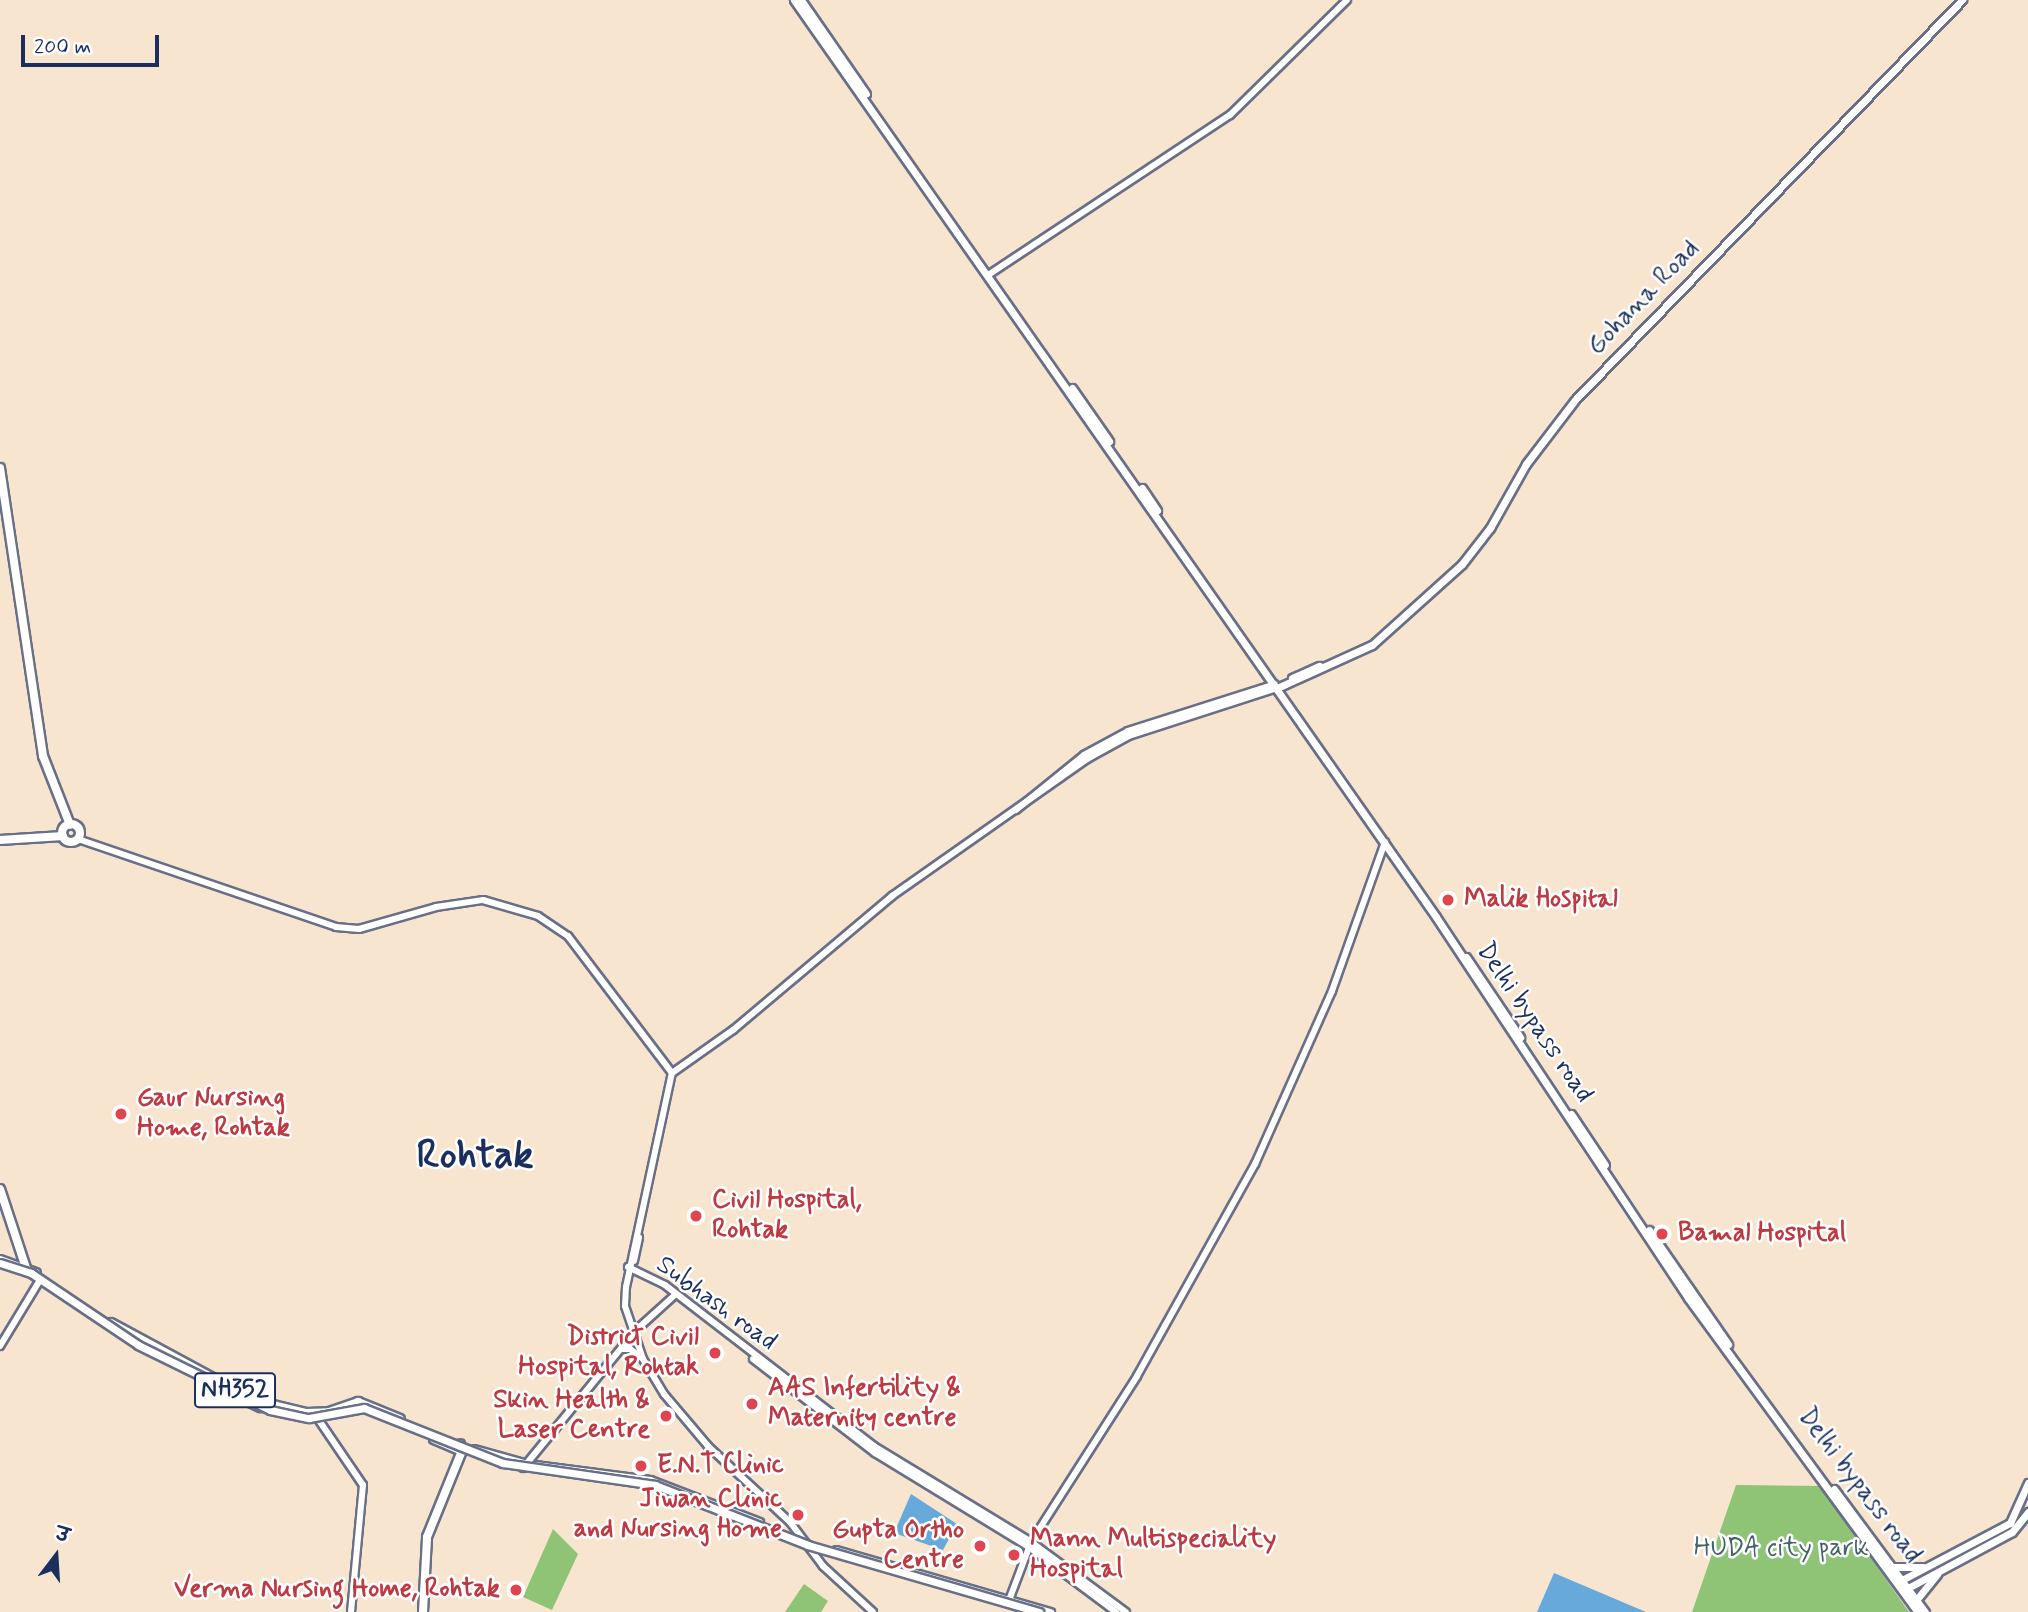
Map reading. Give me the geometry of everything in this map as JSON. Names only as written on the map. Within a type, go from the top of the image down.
[{"type":"highway","points":[[0,468],[47,775],[70,825],[79,830],[78,839],[69,842],[63,836],[0,840]]},
{"type":"highway","points":[[0,495],[19,594]]},
{"type":"highway","points":[[63,836],[70,825]]},
{"type":"highway","points":[[0,1189],[27,1271]]},
{"type":"highway","points":[[0,1263],[27,1271]]},
{"type":"highway","name":"NH352","points":[[27,1271],[156,1350],[252,1400],[315,1416],[362,1407],[463,1448]]},
{"type":"highway","points":[[423,1612],[426,1537],[463,1448]]},
{"type":"main road","points":[[794,0],[990,274]]},
{"type":"main road","points":[[801,0],[990,274]]},
{"type":"main road","name":"Gohana Road","points":[[1275,685],[1376,640],[1479,545],[1526,464],[1575,400],[1962,0]]},
{"type":"main road","name":"Delhi bypass road","points":[[990,274],[1456,946],[1476,969],[1646,1231],[1925,1612]]},
{"type":"main road","name":"Delhi bypass road","points":[[1646,1231],[1900,1581]]},
{"type":"main road","points":[[0,1263],[40,1279],[128,1339],[270,1410],[309,1418],[351,1407],[364,1408],[503,1463],[655,1485],[808,1545],[1039,1612]]},
{"type":"main road","points":[[463,1448],[524,1466],[650,1484],[806,1544],[1050,1612]]},
{"type":"main road","points":[[1900,1581],[2010,1523],[2028,1483]]},
{"type":"main road","points":[[1906,1589],[2012,1532],[2028,1512]]},
{"type":"main road","points":[[1892,1567],[1927,1567]]},
{"type":"main road","points":[[1917,1600],[1939,1571]]},
{"type":"main road","name":"Delhi bypass road","points":[[1906,1589],[1918,1612]]},
{"type":"main road","points":[[1008,1602],[1027,1612]]},
{"type":"street","points":[[990,274],[1230,115],[1347,0]]},
{"type":"street","points":[[643,1359],[625,1306],[629,1270],[672,1073],[733,1030],[892,896],[1016,810],[1084,755],[1128,731],[1275,685]]},
{"type":"street","points":[[78,839],[343,929],[359,929],[441,906],[483,900],[538,916],[568,936],[672,1073]]},
{"type":"street","points":[[1008,1602],[1030,1545],[1137,1376],[1255,1164],[1332,991],[1385,842]]},
{"type":"street","name":"Subhash road","points":[[629,1270],[675,1295],[855,1436],[1030,1545],[1116,1612]]},
{"type":"street","points":[[0,1345],[40,1279]]},
{"type":"street","points":[[524,1466],[635,1331],[675,1295]]},
{"type":"street","points":[[620,1350],[630,1349],[643,1359],[696,1432],[873,1612]]},
{"type":"street","points":[[315,1416],[363,1485],[351,1612]]},
{"type":"street","name":"Subhash road","points":[[1092,1591],[1126,1612]]},
{"type":"green space","name":"HUDA city park","points":[[1736,1485],[1820,1486],[1909,1612],[1692,1612]]},
{"type":"green space","points":[[553,1529],[578,1554],[552,1610],[523,1597]]},
{"type":"green space","points":[[804,1584],[828,1601],[821,1612],[785,1612]]},
{"type":"water","points":[[911,1494],[957,1524],[943,1550],[894,1533]]},
{"type":"water","points":[[1554,1573],[1646,1612],[1537,1612]]},
{"type":"place","name":"Malik Hospital","points":[[1448,900]]},
{"type":"place","name":"Gaur Nursing Home, Rohtak","points":[[121,1114]]},
{"type":"place","name":"Civil Hospital, Rohtak","points":[[696,1216]]},
{"type":"place","name":"Bamal Hospital","points":[[1662,1234]]},
{"type":"place","name":"District Civil Hospital, Rohtak","points":[[715,1353]]},
{"type":"place","name":"AAS Infertility & Maternity centre","points":[[752,1404]]},
{"type":"place","name":"Skin Health & Laser Centre","points":[[666,1416]]},
{"type":"place","name":"E.N.T Clinic","points":[[641,1466]]},
{"type":"place","name":"Jiwan Clinic and Nursing Home","points":[[798,1515]]},
{"type":"place","name":"Gupta Ortho Centre","points":[[980,1546]]},
{"type":"place","name":"Mann Multispeciality Hospital","points":[[1014,1555]]},
{"type":"place","name":"Verma Nursing Home, Rohtak","points":[[516,1590]]},
{"type":"district","name":"Rohtak","points":[[475,1156]]}]
